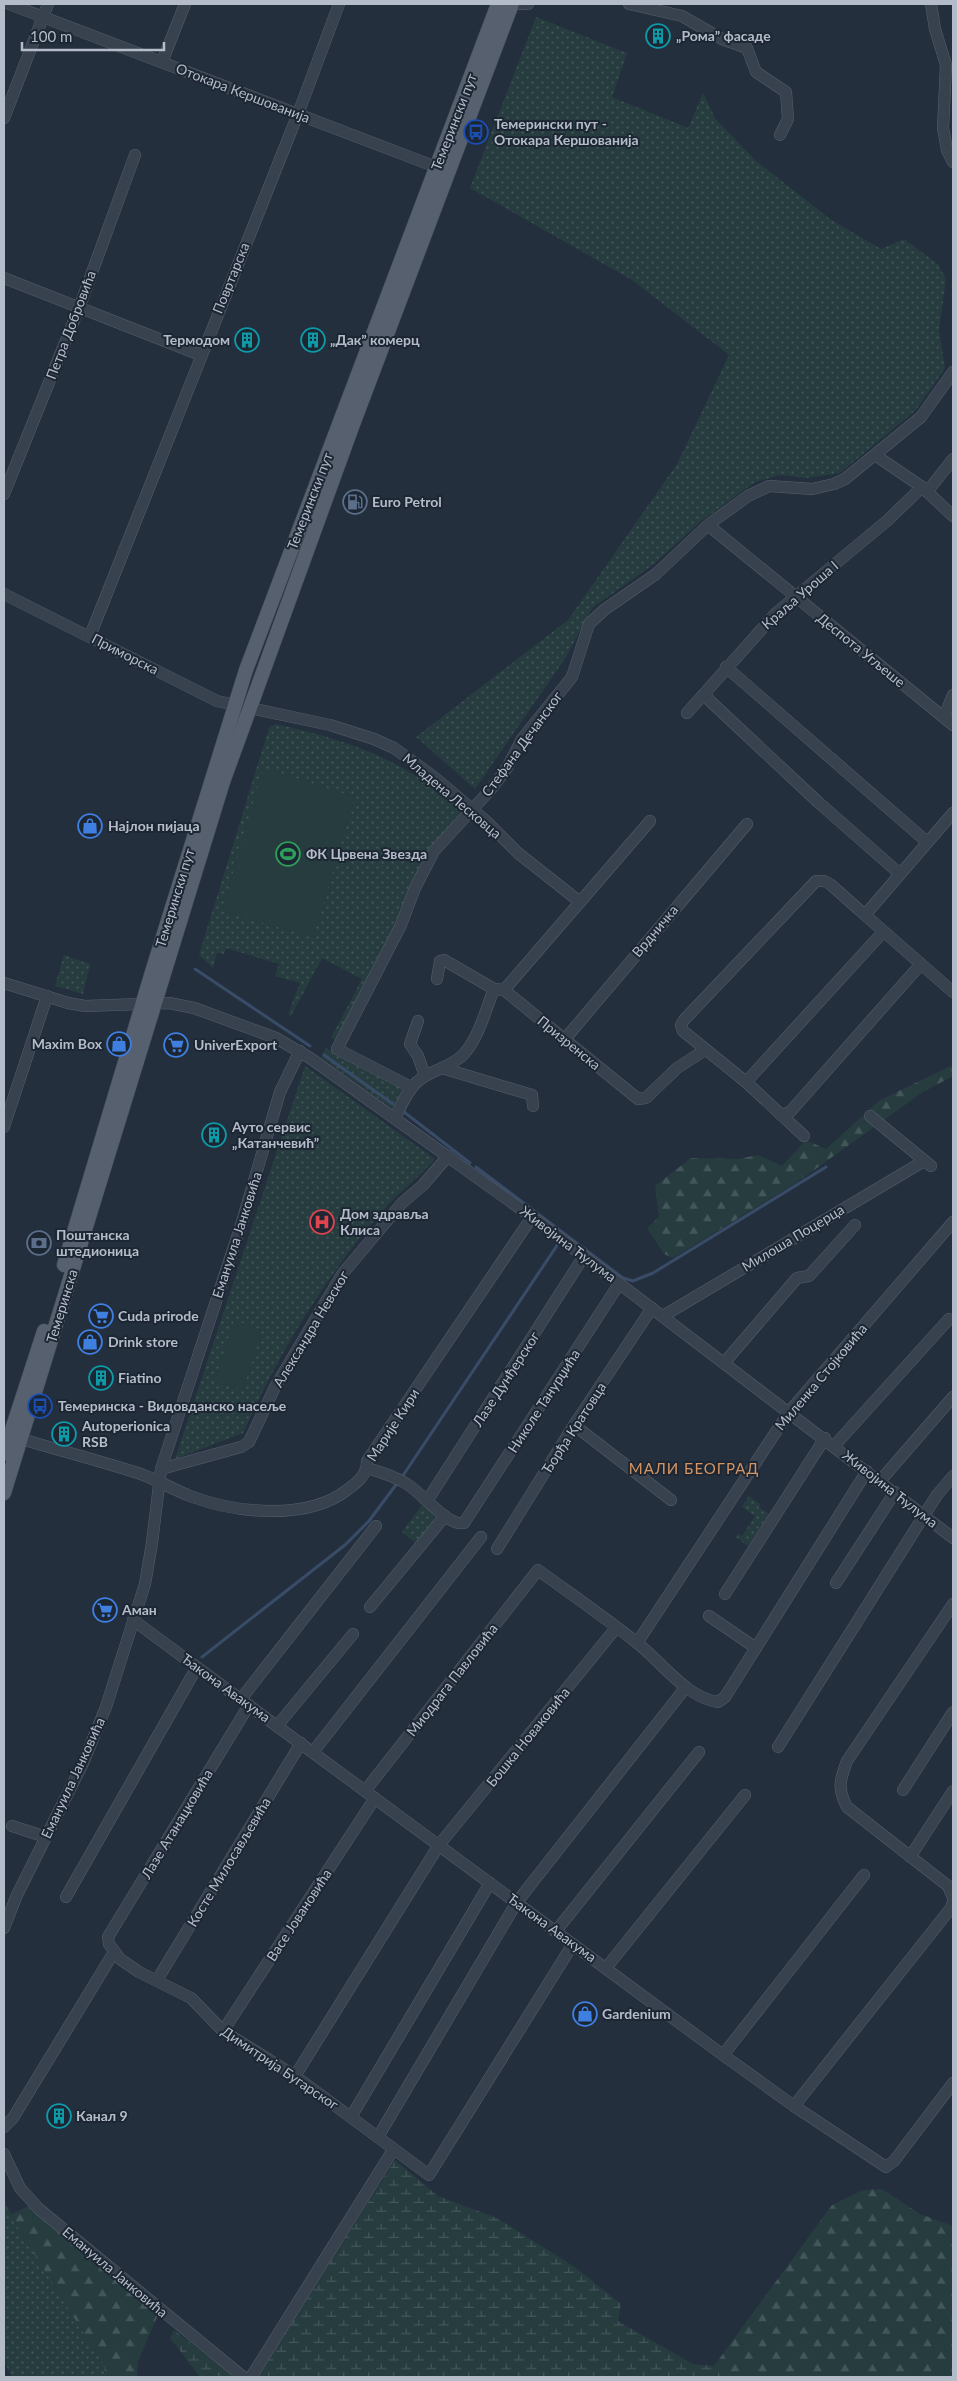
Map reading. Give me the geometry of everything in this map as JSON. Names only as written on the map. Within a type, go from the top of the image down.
[{"type":"main road","name":"Темерински пут","points":[[443,169],[498,4]]},
{"type":"main road","name":"Темерински пут","points":[[149,1005],[242,707],[278,583],[443,169],[512,4]]},
{"type":"main road","name":"Темеринска","points":[[4,1454],[149,1005]]},
{"type":"main road","name":"Темеринска","points":[[4,1493],[11,1436]]},
{"type":"street","name":"Отокара Кершованија","points":[[9,4],[443,169]]},
{"type":"street","points":[[4,118],[48,4]]},
{"type":"street","points":[[162,62],[185,4]]},
{"type":"street","name":"Повртарска","points":[[90,636],[200,355],[298,114],[339,4]]},
{"type":"street","points":[[519,4],[528,4]]},
{"type":"street","points":[[629,4],[682,16],[722,39],[748,48],[756,72],[786,92],[788,119],[780,135]]},
{"type":"street","points":[[930,4],[935,29],[946,65],[942,128],[947,150],[953,162]]},
{"type":"street","name":"Петра Добровића","points":[[4,494],[79,308],[135,155]]},
{"type":"street","points":[[4,278],[200,355]]},
{"type":"street","name":"Стефана Дечанског","points":[[411,1088],[337,1049],[401,925],[434,851],[492,788],[507,768],[522,739],[572,677],[590,624],[604,610],[656,574],[708,525],[759,490],[776,485],[812,490],[834,484],[845,478],[921,417],[953,372]]},
{"type":"street","points":[[875,455],[925,489],[953,516]]},
{"type":"street","name":"Краља Уроша I","points":[[687,713],[776,613],[925,489],[953,459]]},
{"type":"street","name":"Деспота Угљеше","points":[[708,525],[953,725]]},
{"type":"street","name":"Приморска","points":[[4,594],[217,701],[242,707]]},
{"type":"street","points":[[726,667],[927,842]]},
{"type":"street","points":[[705,693],[709,700],[806,791],[900,874]]},
{"type":"street","points":[[944,717],[953,695]]},
{"type":"street","name":"Младена Лесковца","points":[[242,707],[330,725],[374,739],[411,759],[472,809],[518,853],[580,902]]},
{"type":"street","points":[[864,915],[953,813]]},
{"type":"street","points":[[395,1118],[411,1088],[426,1076],[455,1061],[472,1043],[499,990],[580,902],[650,821]]},
{"type":"street","name":"Врдничка","points":[[565,1039],[747,824]]},
{"type":"street","points":[[804,1136],[746,1082],[683,1031],[681,1026],[684,1020],[813,884],[820,880],[830,884],[920,964],[952,989]]},
{"type":"street","points":[[746,1082],[883,932]]},
{"type":"street","name":"Призренска","points":[[437,979],[440,961],[444,960],[499,990],[565,1039],[638,1099],[646,1098],[677,1068],[705,1050]]},
{"type":"street","points":[[781,1115],[790,1112],[920,964]]},
{"type":"street","name":"Живојина Ћулума","points":[[4,984],[68,1003],[85,1006],[169,1004],[194,1008],[276,1038],[300,1051],[532,1217],[825,1438],[953,1538]]},
{"type":"street","points":[[4,1127],[47,996]]},
{"type":"street","points":[[418,1022],[410,1044],[418,1056],[426,1076]]},
{"type":"street","name":"Емануила Јанковића","points":[[4,1928],[46,1836],[83,1763],[103,1715],[145,1584],[151,1552],[160,1469],[242,1222],[280,1092],[300,1051]]},
{"type":"street","points":[[442,1068],[532,1095],[533,1106]]},
{"type":"street","name":"Милоша Поцерца","points":[[663,1316],[927,1163],[870,1116]]},
{"type":"street","name":"Александра Невског","points":[[160,1469],[241,1447],[249,1442],[275,1387],[342,1273],[402,1202],[423,1186],[448,1156]]},
{"type":"street","name":"Марије Кири","points":[[11,1436],[140,1474],[192,1497],[242,1510],[274,1512],[315,1505],[334,1499],[364,1475],[367,1461],[532,1217]]},
{"type":"street","name":"Миленка Стојковића","points":[[637,1643],[789,1412],[953,1222]]},
{"type":"street","name":"Милоша Поцерца","points":[[724,1363],[798,1278],[810,1276],[855,1225]]},
{"type":"street","name":"Лазе Дунђерског","points":[[428,1501],[584,1256]]},
{"type":"street","name":"Николе Танурџића","points":[[445,1516],[451,1521],[462,1524],[469,1518],[620,1284]]},
{"type":"street","name":"Ђорђа Кратовца","points":[[497,1549],[574,1425],[652,1308]]},
{"type":"street","points":[[835,1446],[949,1319]]},
{"type":"street","points":[[880,1481],[953,1397]]},
{"type":"street","points":[[574,1425],[671,1500]]},
{"type":"street","points":[[725,1594],[825,1438]]},
{"type":"street","points":[[367,1468],[394,1476],[408,1485],[445,1516],[370,1607]]},
{"type":"street","points":[[616,1628],[637,1643],[686,1687],[710,1700],[718,1702],[725,1697],[867,1471]]},
{"type":"street","points":[[778,1747],[925,1515],[953,1476]]},
{"type":"street","points":[[836,1583],[895,1492]]},
{"type":"street","name":"Лазе Атанацковића","points":[[4,2127],[13,2118],[111,1948],[108,1936],[245,1702],[376,1526]]},
{"type":"street","points":[[313,1752],[481,1537]]},
{"type":"street","name":"Миодрага Павловића","points":[[365,1791],[538,1570],[616,1628]]},
{"type":"street","points":[[794,2106],[952,1902],[948,1886],[847,1807],[840,1795],[840,1782],[847,1761],[953,1604]]},
{"type":"street","points":[[709,1616],[756,1648]]},
{"type":"street","name":"Ђакона Авакума","points":[[133,1620],[723,2055],[794,2106],[886,2167],[894,2161],[953,2083]]},
{"type":"street","name":"Бошка Новаковића","points":[[295,2076],[439,1845],[616,1628]]},
{"type":"street","points":[[277,1726],[353,1634]]},
{"type":"street","points":[[66,1897],[197,1667]]},
{"type":"street","points":[[378,2137],[517,1902],[686,1687]]},
{"type":"street","points":[[903,1790],[953,1712]]},
{"type":"street","name":"Косте Милосављевића","points":[[157,1980],[301,1743]]},
{"type":"street","points":[[556,1931],[699,1752]]},
{"type":"street","points":[[910,1857],[953,1791]]},
{"type":"street","points":[[606,1968],[745,1795]]},
{"type":"street","name":"Васе Јовановића","points":[[223,2031],[375,1798]]},
{"type":"street","points":[[12,1826],[46,1836]]},
{"type":"street","points":[[723,2055],[864,1874]]},
{"type":"street","points":[[352,2118],[490,1883]]},
{"type":"street","name":"Димитрија Бугарског","points":[[111,1948],[139,1972],[191,1998],[223,2031],[295,2076],[393,2150],[430,2175],[574,1944]]},
{"type":"street","points":[[251,2377],[393,2150]]},
{"type":"street","name":"Емануила Јанковића","points":[[4,2154],[20,2188],[39,2209],[243,2377]]},
{"type":"green space","points":[[536,17],[627,53],[612,97],[688,128],[703,93],[715,118],[755,160],[830,219],[881,249],[904,239],[938,264],[946,279],[939,330],[945,368],[916,410],[840,473],[806,478],[780,475],[755,482],[700,522],[654,564],[592,608],[566,657],[475,789],[416,737],[568,620],[677,464],[729,355],[632,280],[470,188]]},
{"type":"green space","points":[[275,724],[340,741],[381,757],[420,779],[451,801],[461,813],[421,863],[396,926],[336,1040],[331,1038],[362,979],[322,958],[291,1016],[288,1014],[300,983],[275,976],[279,964],[226,948],[224,954],[217,953],[213,968],[199,955],[269,728]]},
{"type":"green space","name":"ФК Црвена Звезда","points":[[263,768],[355,797],[313,937],[222,911]]},
{"type":"green space","points":[[64,955],[90,964],[83,994],[55,986]]},
{"type":"green space","points":[[326,1048],[401,1087],[403,1092],[395,1111],[321,1057]]},
{"type":"green space","points":[[953,1065],[953,1076],[923,1092],[796,1183],[673,1258],[664,1254],[647,1228],[659,1217],[655,1186],[691,1158],[738,1159],[758,1155],[782,1166],[806,1140],[826,1149],[880,1100]]},
{"type":"green space","points":[[305,1066],[435,1159],[386,1207],[339,1266],[303,1319],[271,1375],[243,1433],[175,1459]]},
{"type":"green space","points":[[234,1320],[262,1330],[243,1390],[215,1381]]},
{"type":"green space","points":[[749,1496],[769,1514],[748,1546],[736,1537],[738,1534],[742,1536],[755,1516],[742,1507]]},
{"type":"green space","points":[[422,1505],[437,1519],[417,1544],[402,1532]]},
{"type":"green space","points":[[395,2160],[438,2196],[497,2218],[575,2267],[621,2304],[618,2321],[693,2364],[714,2366],[722,2377],[257,2377]]},
{"type":"green space","points":[[882,2189],[920,2214],[953,2226],[953,2377],[722,2377],[714,2366],[832,2205],[863,2190]]},
{"type":"green space","points":[[4,2202],[103,2364],[107,2377],[12,2377],[4,2362]]},
{"type":"green space","points":[[28,2206],[158,2315],[138,2361],[137,2377],[107,2377],[103,2364],[10,2215]]},
{"type":"green space","points":[[174,2330],[235,2377],[200,2377],[170,2338]]},
{"type":"waterway","points":[[195,969],[310,1046]]},
{"type":"waterway","points":[[324,1055],[393,1104]]},
{"type":"waterway","points":[[404,1112],[470,1163]]},
{"type":"waterway","points":[[476,1167],[623,1278],[633,1281],[653,1273],[826,1167]]},
{"type":"waterway","points":[[402,1477],[558,1244]]},
{"type":"waterway","points":[[202,1657],[345,1545],[369,1521],[398,1482]]},
{"type":"place","name":"„Рома” фасаде","points":[[658,36]]},
{"type":"place","name":"Темерински пут - Отокара Кершованија","points":[[476,132]]},
{"type":"place","name":"Термодом","points":[[247,340]]},
{"type":"place","name":"„Дак” комерц","points":[[313,340]]},
{"type":"place","name":"Euro Petrol","points":[[355,502]]},
{"type":"place","name":"Најлон пијаца","points":[[90,826]]},
{"type":"place","name":"ФК Црвена Звезда","points":[[288,854]]},
{"type":"place","name":"Maxim Box","points":[[119,1044]]},
{"type":"place","name":"UniverExport","points":[[176,1045]]},
{"type":"place","name":"Ауто сервис „Катанчевић”","points":[[214,1135]]},
{"type":"place","name":"Дом здравља Клиса","points":[[322,1222]]},
{"type":"place","name":"Поштанска штедионица","points":[[39,1243]]},
{"type":"place","name":"Cuda prirode","points":[[101,1316]]},
{"type":"place","name":"Drink store","points":[[90,1342]]},
{"type":"place","name":"Fiatino","points":[[101,1378]]},
{"type":"place","name":"Темеринска - Видовданско насеље","points":[[40,1406]]},
{"type":"place","name":"Autoperionica RSB","points":[[64,1434]]},
{"type":"place","name":"Аман","points":[[105,1610]]},
{"type":"place","name":"Gardenium","points":[[585,2014]]},
{"type":"place","name":"Канал 9","points":[[59,2116]]},
{"type":"district","name":"МАЛИ БЕОГРАД","points":[[694,1469]]}]
